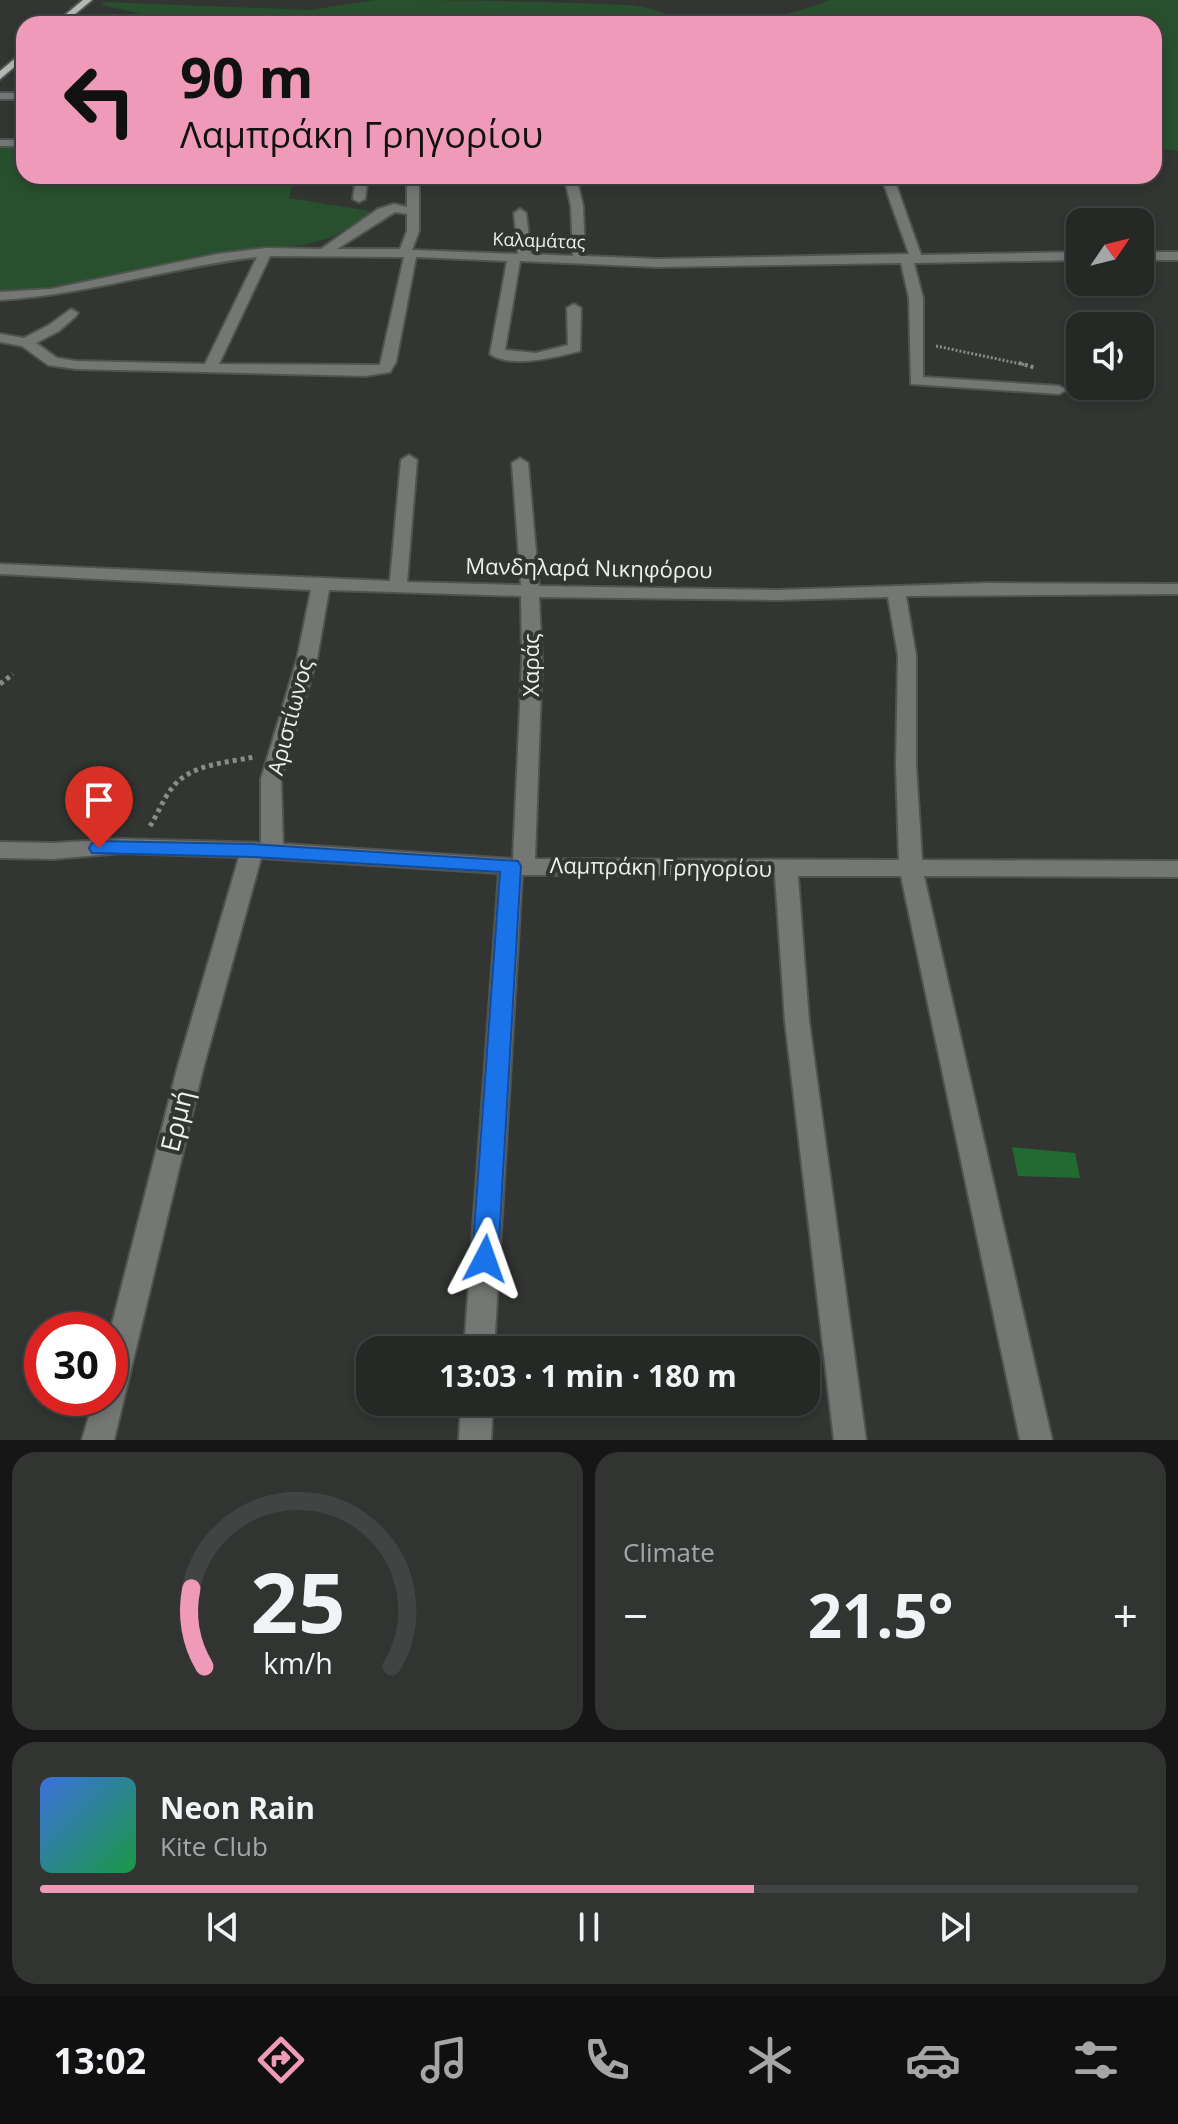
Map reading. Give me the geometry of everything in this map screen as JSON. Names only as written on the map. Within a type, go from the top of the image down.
[{"type":"main road","points":[[68,16],[88,0]]},
{"type":"main road","points":[[0,76],[16,61]]},
{"type":"street","points":[[359,199],[361,184]]},
{"type":"street","points":[[0,338],[26,342],[53,362],[76,365],[365,372],[385,369],[389,362],[413,231],[413,184]]},
{"type":"street","points":[[572,184],[577,206],[579,261]]},
{"type":"street","points":[[889,184],[911,257],[916,298],[916,381],[1059,390]]},
{"type":"street","points":[[324,252],[382,212],[394,208],[412,211]]},
{"type":"street","points":[[520,213],[520,259],[497,354],[536,357],[575,348],[574,308]]},
{"type":"street","points":[[210,369],[266,252]]},
{"type":"street","name":"Καλαμάτας","points":[[0,296],[51,293],[217,258],[266,252],[408,253],[658,263],[1066,256]]},
{"type":"street","points":[[1154,258],[1175,260]]},
{"type":"street","points":[[26,342],[54,328],[71,313]]},
{"type":"street","points":[[398,586],[409,460]]},
{"type":"street","name":"Χαράς","points":[[480,1336],[531,691],[530,591],[520,463]]},
{"type":"street","name":"Μανδηλαρά Νικηφόρου","points":[[0,569],[530,591],[777,595],[896,590],[1178,589]]},
{"type":"street","name":"Αριστίωνος","points":[[262,851],[277,751],[307,659],[321,584]]},
{"type":"street","points":[[896,590],[907,656],[906,765],[911,869],[1036,1440]]},
{"type":"street","name":"Λαμπράκη Γρηγορίου","points":[[0,850],[53,851],[122,846],[518,866],[1178,869]]},
{"type":"street","name":"Ερμή","points":[[128,1319],[190,1069],[262,851]]},
{"type":"street","points":[[786,869],[797,1021],[850,1440]]},
{"type":"street","name":"Ερμή","points":[[98,1440],[104,1416]]},
{"type":"street","points":[[475,1440],[476,1416]]},
{"type":"path","points":[[916,342],[1028,365],[1059,379],[1059,390]]},
{"type":"path","points":[[0,684],[13,674]]},
{"type":"path","points":[[122,846],[143,835],[162,811],[168,792],[182,777],[210,766],[277,751]]},
{"type":"shaded area","points":[[374,0],[500,1],[626,5],[674,16],[149,16],[102,5],[104,2],[310,10]]},
{"type":"shaded area","points":[[829,0],[1178,0],[1178,151],[1162,149],[1162,16],[774,16]]},
{"type":"shaded area","points":[[16,144],[16,184],[293,184],[289,198],[370,211],[364,218],[330,238],[303,245],[234,251],[57,288],[0,290],[0,145]]},
{"type":"shaded area","points":[[1012,1147],[1075,1153],[1080,1178],[1018,1176]]},
{"type":"route","points":[[99,848],[252,850],[511,866],[485,1259]]}]
